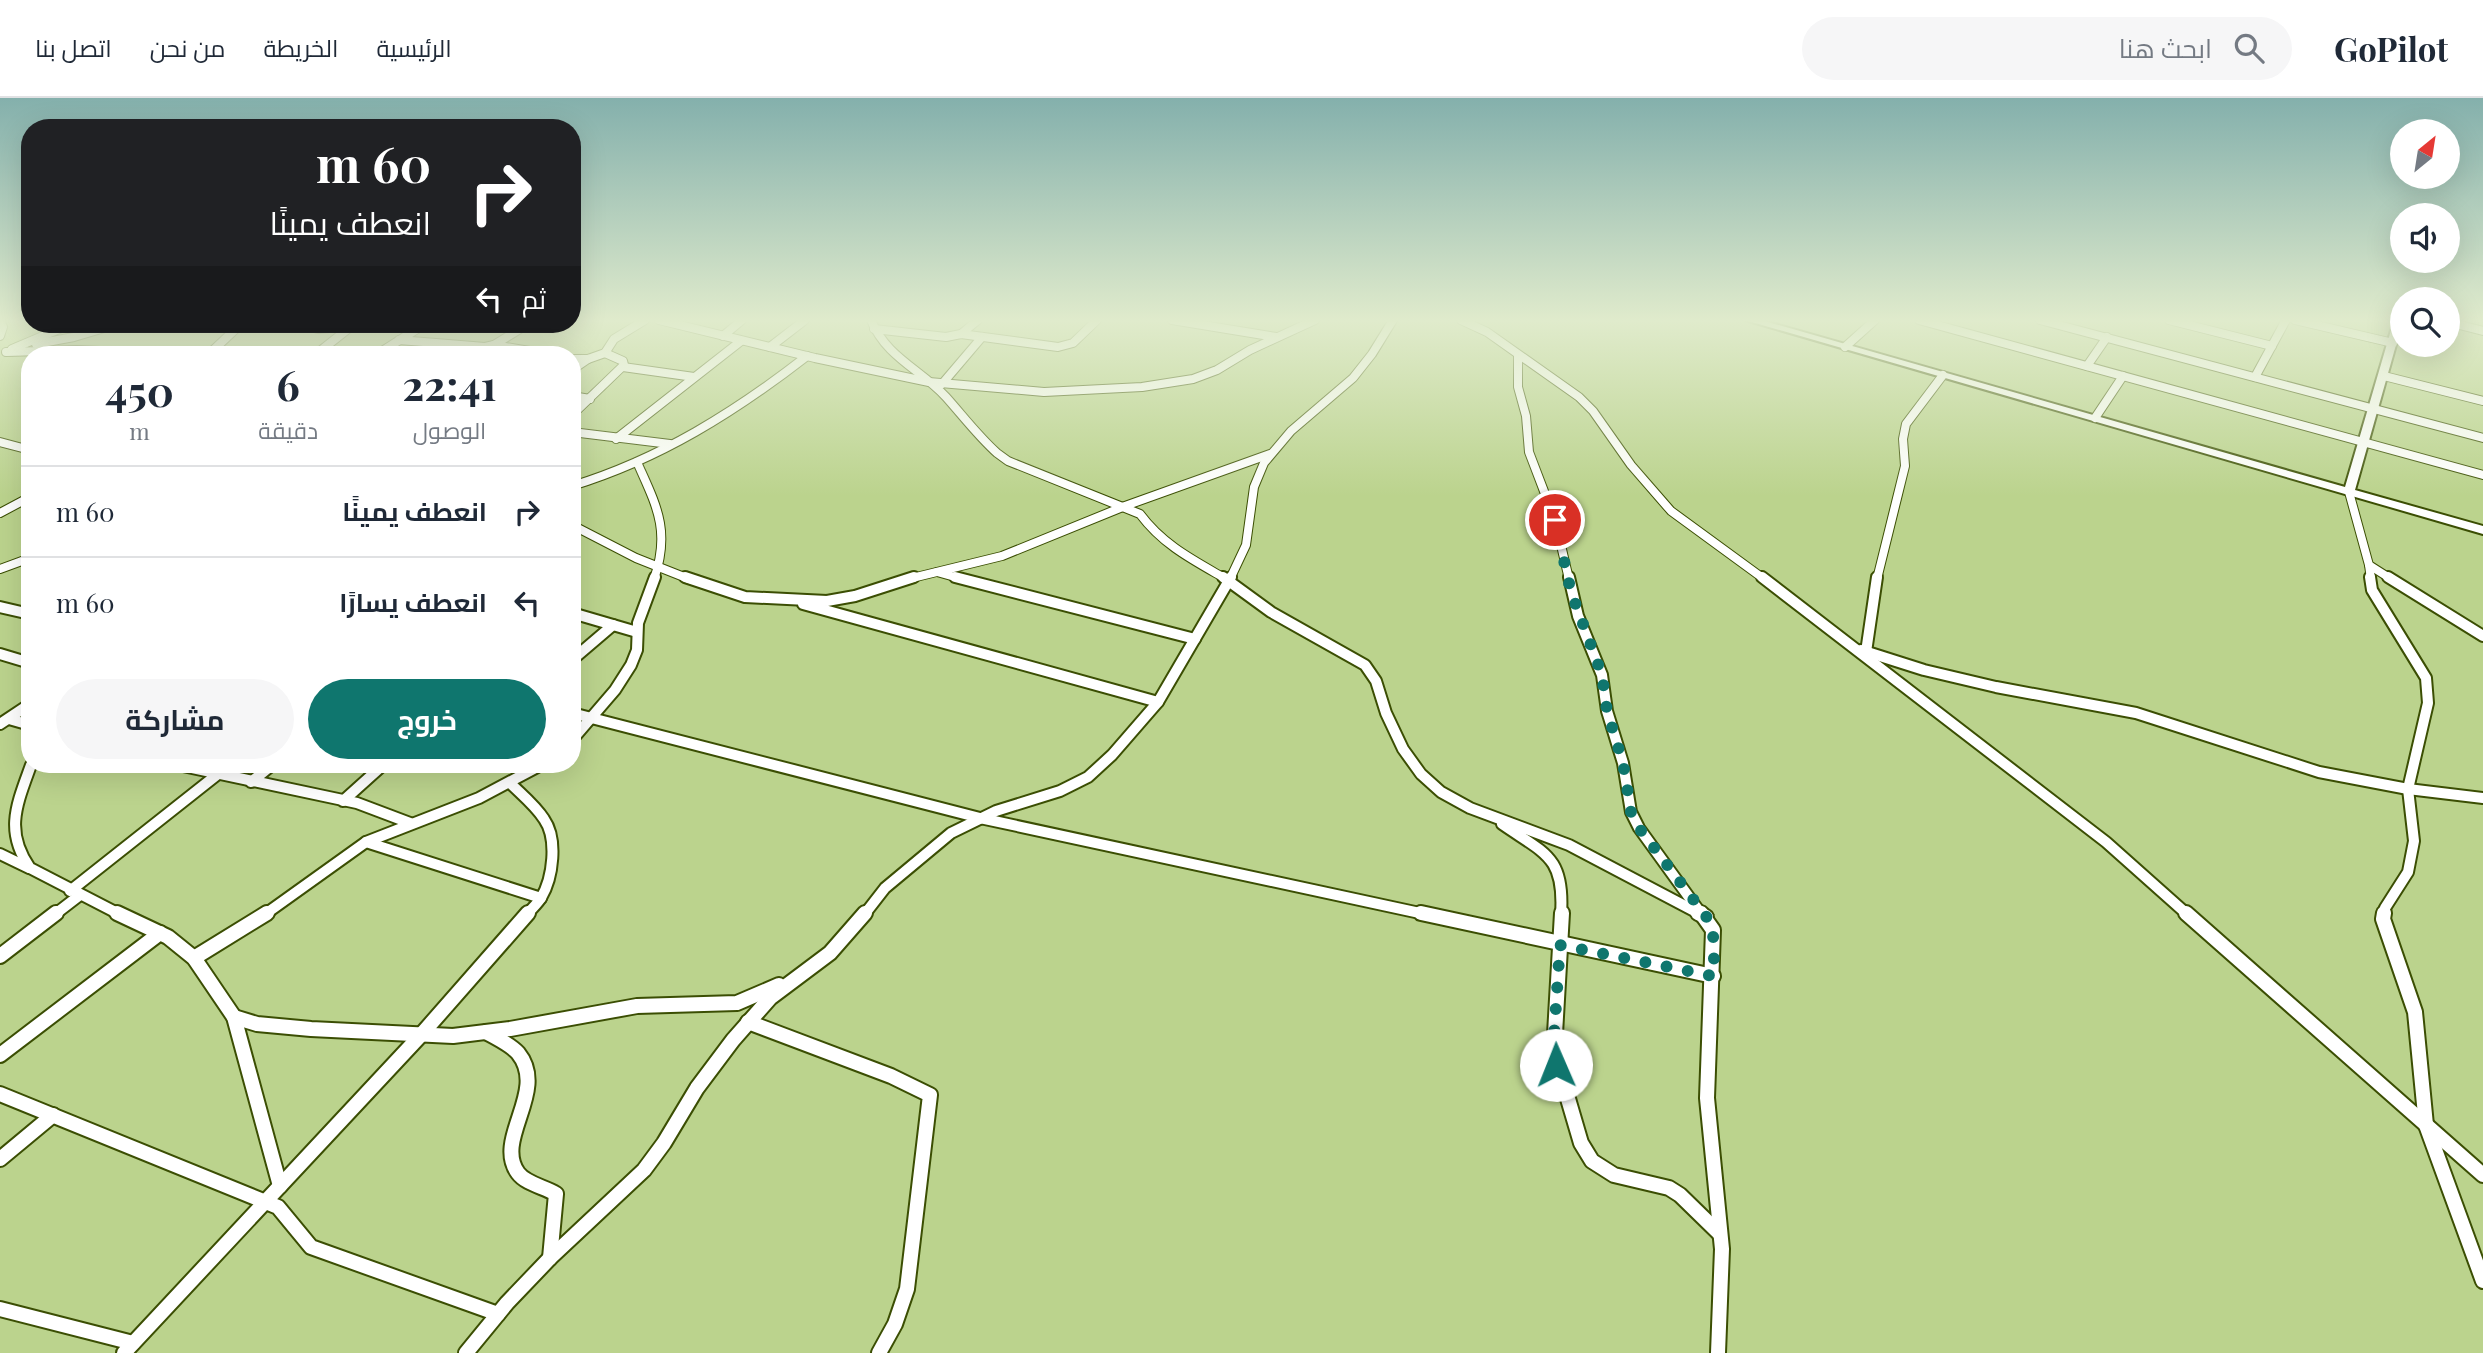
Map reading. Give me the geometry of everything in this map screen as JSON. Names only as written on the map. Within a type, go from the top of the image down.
[{"type":"street","points":[[581,407],[611,379]]},
{"type":"street","points":[[616,439],[692,379]]},
{"type":"street","points":[[581,483],[636,462],[673,444],[750,401],[778,379]]},
{"type":"street","points":[[913,379],[1033,392],[1142,387],[1189,379]]},
{"type":"street","points":[[924,379],[937,387],[980,440],[998,455],[1140,514],[1161,540],[1229,580],[1271,612],[1365,665],[1372,671],[1387,714],[1415,767],[1442,791],[1488,815],[1552,859],[1563,887],[1553,1051],[1581,1143],[1592,1161],[1614,1175],[1655,1182],[1680,1195],[1720,1234]]},
{"type":"street","points":[[943,384],[948,379]]},
{"type":"street","points":[[466,1353],[550,1258],[644,1170],[664,1143],[696,1088],[748,1022],[791,980],[830,953],[885,888],[951,833],[979,818],[1060,791],[1088,776],[1112,755],[1158,702],[1229,580],[1244,551],[1249,496],[1264,462],[1307,417],[1351,379]]},
{"type":"street","points":[[1518,379],[1526,416],[1529,452],[1555,520],[1578,616],[1602,675],[1607,711],[1623,763],[1631,812],[1639,828],[1706,916],[1713,930],[1715,941],[1707,1098],[1720,1234],[1718,1353]]},
{"type":"street","points":[[1551,379],[1587,405],[1631,465],[1671,511],[1783,592],[2106,842],[2483,1175]]},
{"type":"street","points":[[1866,652],[1878,572],[1905,466],[1903,439],[1906,424],[1940,379]]},
{"type":"street","points":[[1956,379],[2483,530]]},
{"type":"street","points":[[2095,418],[2121,379]]},
{"type":"street","points":[[2132,379],[2483,475]]},
{"type":"street","points":[[2261,379],[2483,438]]},
{"type":"street","points":[[2383,379],[2349,492],[2369,565],[2372,590],[2426,678],[2428,703],[2408,789],[2414,841],[2408,872],[2385,908],[2383,919],[2415,1012],[2426,1125],[2483,1281]]},
{"type":"street","points":[[2394,379],[2483,401]]},
{"type":"street","points":[[581,398],[590,399]]},
{"type":"street","points":[[581,433],[673,444]]},
{"type":"street","points":[[0,442],[21,448]]},
{"type":"street","points":[[581,529],[658,567],[724,593],[784,599],[840,599],[933,571],[1002,556],[1125,506],[1272,453]]},
{"type":"street","points":[[581,728],[615,690],[631,665],[638,650],[637,632],[658,567],[661,516],[636,462]]},
{"type":"street","points":[[0,513],[21,502]]},
{"type":"street","points":[[0,569],[21,561]]},
{"type":"street","points":[[2369,565],[2483,636]]},
{"type":"street","points":[[933,571],[1195,639]]},
{"type":"street","points":[[784,599],[1158,702]]},
{"type":"street","points":[[0,607],[21,612]]},
{"type":"street","points":[[581,616],[637,632]]},
{"type":"street","points":[[581,652],[613,625]]},
{"type":"street","points":[[1852,647],[1924,670],[1996,687],[2136,713],[2300,766],[2408,789],[2483,798]]},
{"type":"street","points":[[0,654],[21,660]]},
{"type":"street","points":[[5,722],[21,710]]},
{"type":"street","points":[[581,715],[979,818],[1713,976]]},
{"type":"street","points":[[29,773],[17,804],[13,824],[16,842],[30,868]]},
{"type":"street","points":[[214,773],[371,807],[410,823]]},
{"type":"street","points":[[251,782],[262,773]]},
{"type":"street","points":[[343,801],[374,773]]},
{"type":"street","points":[[194,958],[269,912],[366,842],[410,823],[479,799],[525,773]]},
{"type":"street","points":[[0,956],[218,774]]},
{"type":"street","points":[[0,1308],[128,1348],[420,1036],[541,898],[551,875],[549,828],[545,820],[510,783]]},
{"type":"street","points":[[1488,815],[1551,837],[1706,916]]},
{"type":"street","points":[[366,842],[541,898]]},
{"type":"street","points":[[0,855],[160,933],[194,958],[233,1017],[280,1186]]},
{"type":"street","points":[[0,1055],[160,933]]},
{"type":"street","points":[[233,1017],[271,1026],[453,1036],[637,1006],[737,1003],[791,980]]},
{"type":"street","points":[[748,1022],[891,1076],[930,1096],[920,1197],[906,1289],[895,1324],[880,1353]]},
{"type":"street","points":[[486,1032],[517,1052],[527,1066],[529,1081],[512,1158],[520,1175],[556,1194],[550,1258]]},
{"type":"street","points":[[0,1094],[281,1209],[311,1247],[498,1314]]},
{"type":"street","points":[[0,1159],[53,1115]]},
{"type":"route","points":[[1555,520],[1578,616],[1602,675],[1607,711],[1623,763],[1631,812],[1639,828],[1706,916],[1715,941],[1713,976],[1560,945],[1553,1051],[1556,1065]]}]
